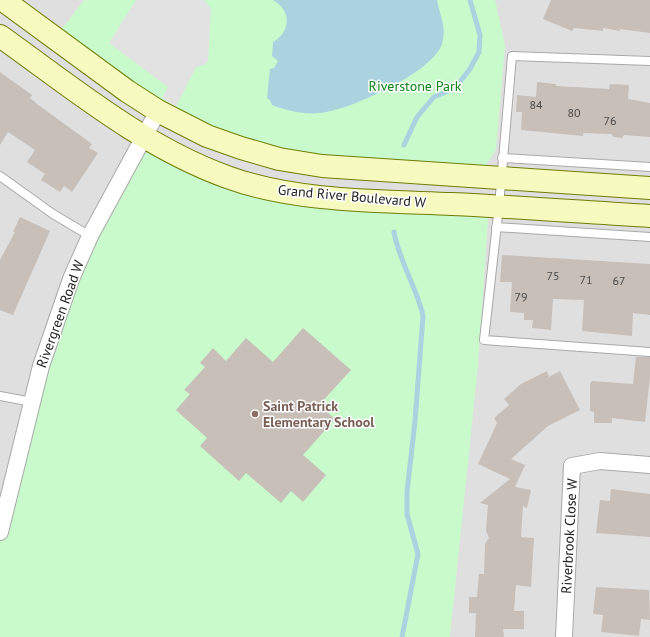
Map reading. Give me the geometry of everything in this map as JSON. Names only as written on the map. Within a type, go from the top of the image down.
[{"type":"street","name":"Grand River Boulevard W","points":[[3,0],[127,91],[158,111],[207,136],[279,159],[322,166],[413,172],[502,168],[650,188]]},
{"type":"street","name":"Grand River Boulevard W","points":[[0,36],[143,138],[191,162],[228,177],[274,191],[408,202],[498,217],[650,216]]},
{"type":"street","name":"Rivergreen Road W","points":[[0,532],[41,366],[70,280],[90,236],[158,111]]},
{"type":"street","name":"Riverbrook Close W","points":[[564,637],[572,466],[600,461],[650,465]]},
{"type":"lane","points":[[650,61],[512,56],[498,217],[484,340],[650,352]]},
{"type":"lane","name":"Grand River Boulevard W","points":[[502,168],[650,167]]},
{"type":"lane","points":[[0,176],[53,214],[90,236]]},
{"type":"lane","name":"Grand River Boulevard W","points":[[498,217],[650,237]]},
{"type":"lane","points":[[0,396],[32,402]]},
{"type":"shaded area","points":[[0,0],[650,0],[650,637],[0,637]]},
{"type":"shaded area","points":[[136,0],[204,0],[211,9],[208,61],[204,65],[196,67],[176,107],[162,98],[168,87],[109,43]]},
{"type":"green space","name":"Riverstone Park","points":[[84,0],[495,0],[505,45],[496,150],[478,177],[241,148],[55,38]]},
{"type":"green space","points":[[143,138],[228,177],[489,205],[478,365],[450,637],[0,637],[0,532],[71,279]]},
{"type":"water","points":[[273,0],[437,0],[444,32],[442,44],[436,55],[424,66],[408,77],[391,87],[354,104],[319,113],[305,113],[285,109],[272,105],[270,100],[267,98],[270,69],[274,68],[278,61],[272,56],[273,42],[283,33],[287,21],[284,10]]},
{"type":"building","points":[[551,0],[650,0],[650,33],[603,28],[603,31],[574,28],[572,31],[543,19]]},
{"type":"building","points":[[0,72],[32,95],[30,98],[37,104],[92,144],[89,148],[98,153],[72,192],[64,186],[60,192],[41,180],[45,174],[27,162],[35,150],[8,132],[0,145]]},
{"type":"building","points":[[537,82],[556,84],[556,86],[609,89],[610,84],[629,85],[628,99],[650,103],[650,137],[624,135],[622,138],[614,137],[611,134],[583,133],[583,136],[521,130],[522,112],[516,112],[517,95],[536,97]]},
{"type":"building","points":[[20,217],[50,231],[13,315],[0,310],[0,260],[15,232],[13,232]]},
{"type":"building","points":[[502,255],[650,264],[650,315],[633,313],[632,336],[582,331],[584,300],[553,299],[551,330],[532,328],[533,320],[524,320],[524,313],[510,312],[512,282],[500,282]]},
{"type":"building","name":"Saint Patrick Elementary School","points":[[303,328],[351,370],[319,405],[335,419],[303,455],[326,475],[303,502],[291,491],[281,503],[246,473],[239,481],[200,446],[207,438],[176,410],[190,394],[184,390],[205,367],[200,363],[213,348],[226,361],[246,338],[273,362]]},
{"type":"building","points":[[636,357],[650,357],[650,377],[645,422],[612,418],[612,423],[594,423],[594,412],[590,411],[590,384],[592,381],[633,384]]},
{"type":"building","points":[[547,371],[549,377],[560,371],[580,410],[548,426],[511,459],[525,465],[515,487],[531,490],[527,508],[523,506],[521,537],[534,538],[531,587],[516,585],[514,611],[524,611],[524,629],[503,629],[504,637],[475,637],[476,613],[469,613],[469,597],[477,597],[479,574],[484,574],[485,544],[489,538],[486,531],[488,505],[480,503],[510,479],[478,464],[497,423],[494,418],[509,405],[504,399],[521,384]]},
{"type":"building","points":[[611,489],[650,494],[650,537],[596,533],[600,500],[610,501]]},
{"type":"building","points":[[596,587],[649,590],[650,620],[641,619],[639,636],[601,632],[603,615],[593,614]]},
{"type":"waterway","points":[[404,145],[417,117],[434,97],[455,88],[470,69],[479,52],[480,35],[470,0]]},
{"type":"waterway","points":[[394,232],[396,243],[417,295],[423,316],[415,421],[407,492],[407,514],[418,554],[402,637]]},
{"type":"place","name":"Saint Patrick Elementary School","points":[[255,414]]}]
